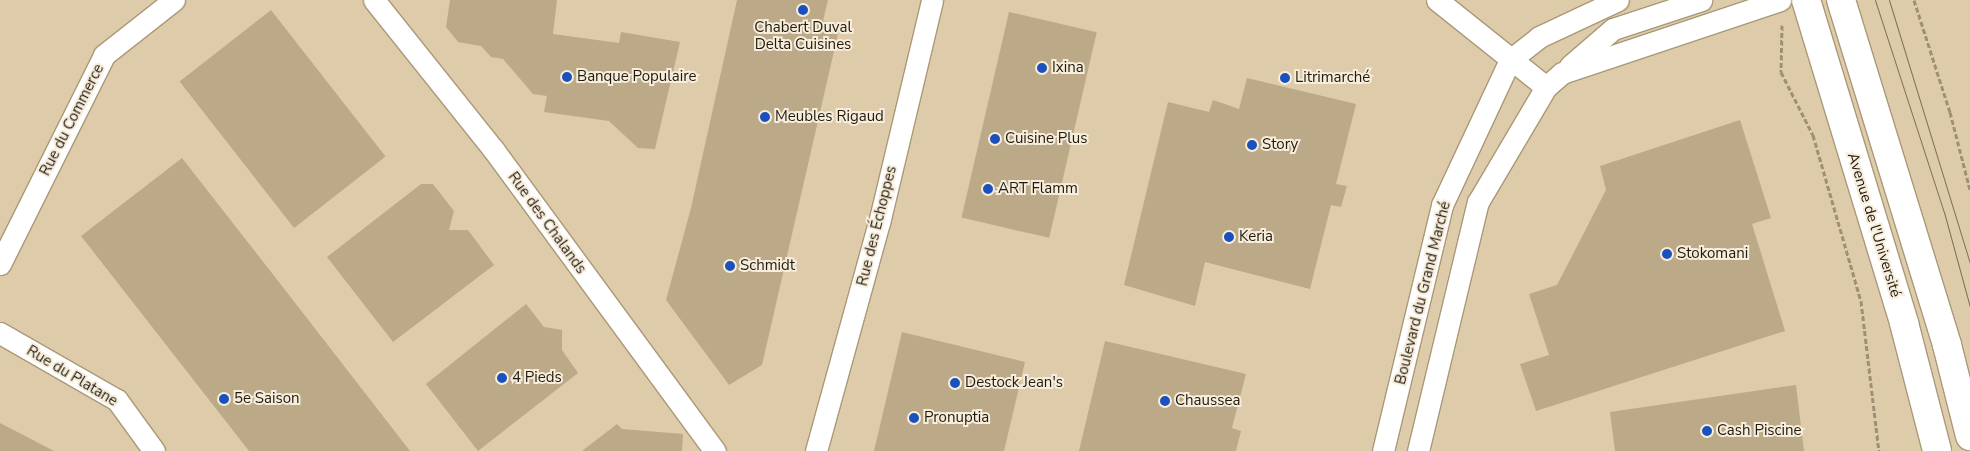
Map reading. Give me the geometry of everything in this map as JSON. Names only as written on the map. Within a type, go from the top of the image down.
[{"type":"main road","name":"Avenue de l'Université","points":[[1806,0],[1904,323],[1937,451]]},
{"type":"main road","points":[[1841,0],[1947,345],[1970,436]]},
{"type":"street","name":"Rue du Commerce","points":[[0,264],[104,55],[174,0]]},
{"type":"street","name":"Rue des Chalands","points":[[374,0],[493,149],[715,451]]},
{"type":"street","name":"Rue des Échoppes","points":[[816,451],[879,223],[932,0]]},
{"type":"street","points":[[1437,0],[1546,87]]},
{"type":"street","name":"Boulevard du Grand Marché","points":[[1383,451],[1442,205],[1510,60],[1539,37],[1618,0]]},
{"type":"street","name":"Boulevard du Grand Marché","points":[[1418,451],[1478,202],[1546,87],[1613,29],[1701,0]]},
{"type":"street","name":"Boulevard du Grand Marché","points":[[1562,73],[1780,0]]},
{"type":"street","name":"Rue du Platane","points":[[0,332],[117,400],[154,451]]},
{"type":"path","points":[[1780,0],[1783,28],[1781,72],[1813,135],[1861,300],[1879,451]]},
{"type":"path","points":[[1914,0],[1950,112],[1970,190]]},
{"type":"building","name":"Banque Populaire","points":[[450,0],[557,0],[553,34],[619,43],[621,32],[680,42],[655,149],[638,148],[609,121],[544,112],[547,96],[533,94],[503,59],[491,57],[481,46],[458,42],[446,27]]},
{"type":"building","points":[[737,0],[828,0],[823,21],[840,25],[762,365],[729,385],[666,300],[691,208]]},
{"type":"building","points":[[271,10],[386,157],[294,228],[180,81]]},
{"type":"building","points":[[1009,12],[1097,32],[1049,238],[962,218]]},
{"type":"building","points":[[1247,78],[1356,104],[1336,184],[1347,186],[1341,207],[1331,205],[1310,289],[1205,262],[1195,306],[1124,285],[1168,102],[1209,112],[1213,100],[1239,109]]},
{"type":"building","name":"Stokomani","points":[[1740,120],[1771,218],[1752,224],[1785,331],[1536,411],[1520,364],[1549,355],[1529,294],[1557,285],[1606,190],[1600,166]]},
{"type":"building","points":[[182,158],[410,451],[249,451],[81,236]]},
{"type":"building","points":[[421,184],[433,184],[454,211],[449,230],[468,230],[494,265],[393,342],[327,257]]},
{"type":"building","name":"4 Pieds","points":[[526,304],[544,327],[562,330],[562,350],[578,373],[478,451],[426,384]]},
{"type":"building","name":"Destock Jean's","points":[[902,332],[1025,362],[1004,451],[874,451]]},
{"type":"building","name":"Chaussea","points":[[1105,341],[1246,374],[1232,428],[1241,431],[1236,451],[1079,451]]},
{"type":"building","name":"Cash Piscine","points":[[1796,385],[1804,451],[1615,451],[1610,412]]},
{"type":"building","points":[[0,423],[54,451],[0,451]]},
{"type":"building","points":[[617,424],[622,429],[683,434],[682,451],[582,451]]},
{"type":"tram line","points":[[1875,0],[1944,212],[1970,307]]},
{"type":"tram line","points":[[1889,0],[1970,263]]},
{"type":"place","name":"Chabert Duval Delta Cuisines","points":[[803,10]]},
{"type":"place","name":"Ixina","points":[[1042,68]]},
{"type":"place","name":"Banque Populaire","points":[[567,77]]},
{"type":"place","name":"Litrimarché","points":[[1285,78]]},
{"type":"place","name":"Meubles Rigaud","points":[[765,117]]},
{"type":"place","name":"Cuisine Plus","points":[[995,139]]},
{"type":"place","name":"Story","points":[[1252,145]]},
{"type":"place","name":"ART Flamm","points":[[988,189]]},
{"type":"place","name":"Keria","points":[[1229,237]]},
{"type":"place","name":"Stokomani","points":[[1667,254]]},
{"type":"place","name":"Schmidt","points":[[730,266]]},
{"type":"place","name":"4 Pieds","points":[[502,378]]},
{"type":"place","name":"Destock Jean's","points":[[955,383]]},
{"type":"place","name":"5e Saison","points":[[224,399]]},
{"type":"place","name":"Chaussea","points":[[1165,401]]},
{"type":"place","name":"Pronuptia","points":[[914,418]]},
{"type":"place","name":"Cash Piscine","points":[[1707,431]]}]
